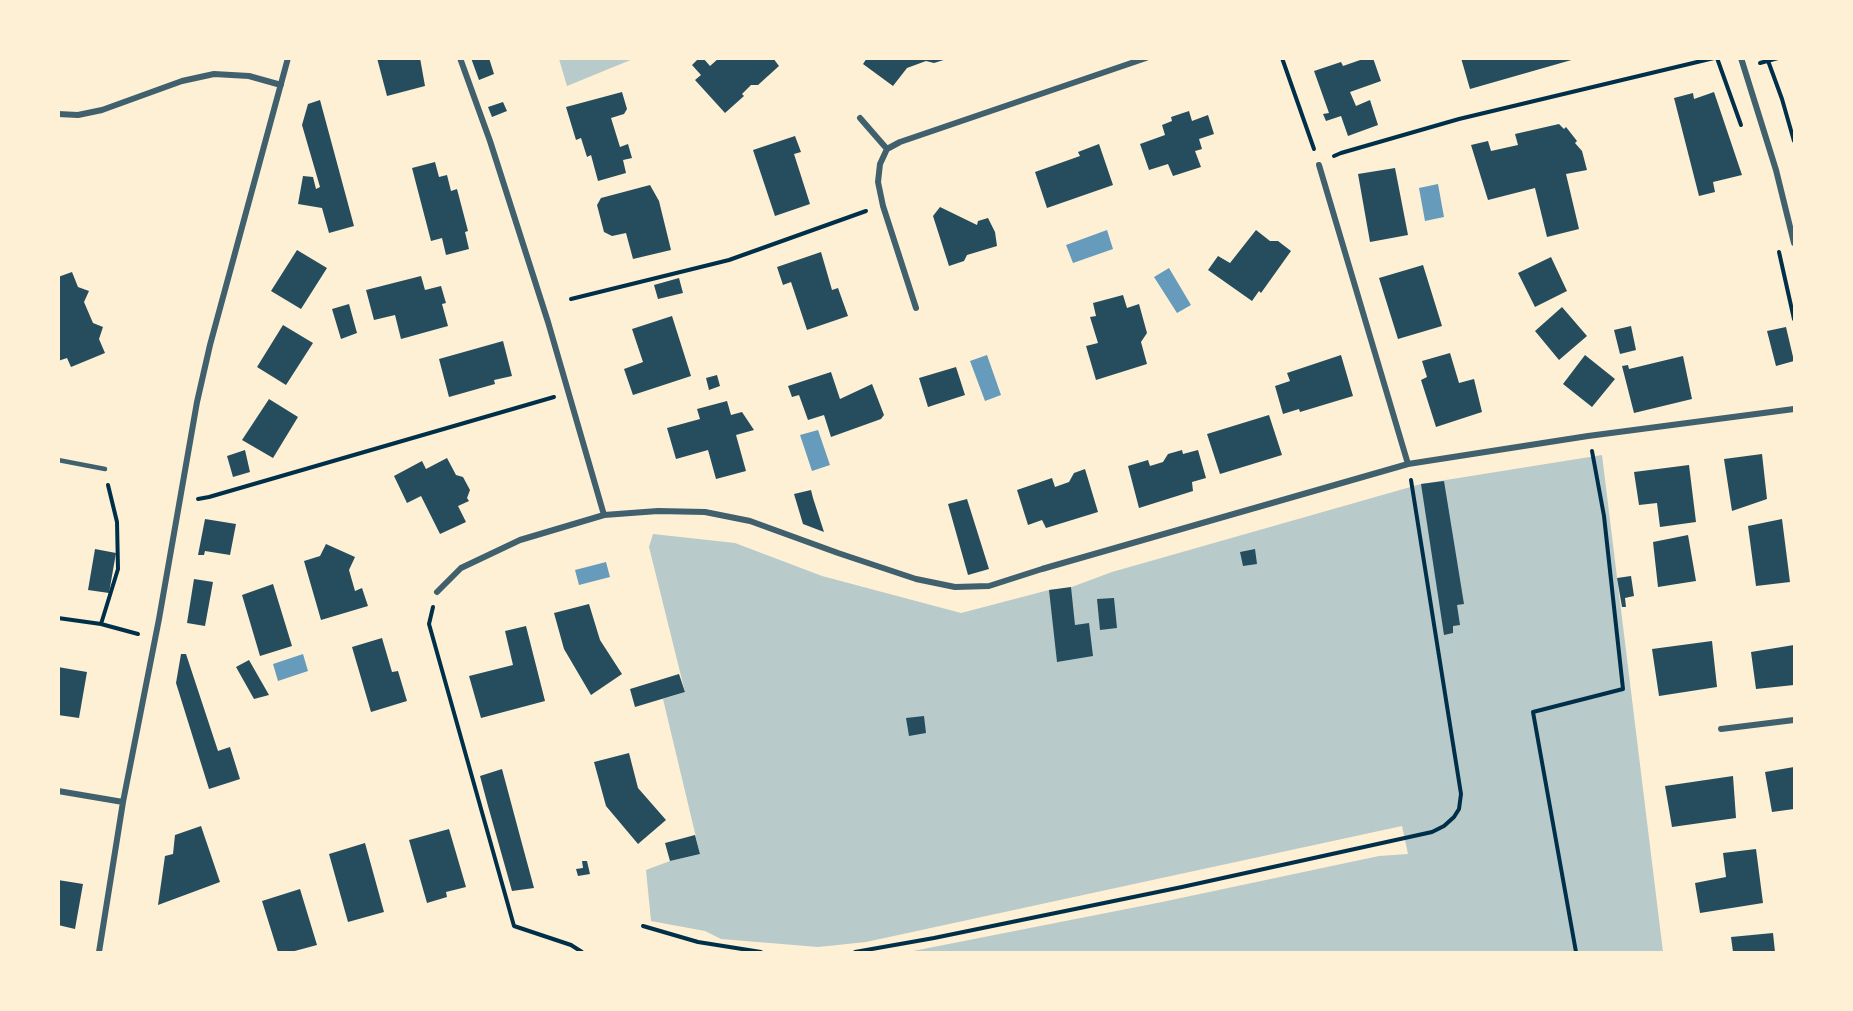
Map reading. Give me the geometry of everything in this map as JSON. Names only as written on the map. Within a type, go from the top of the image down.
[{"type":"street","points":[[99,952],[123,802],[155,639],[197,402],[210,345],[288,58]]},
{"type":"street","points":[[460,58],[493,148],[604,515]]},
{"type":"street","points":[[916,308],[878,182],[880,164],[887,149],[900,142],[1146,58]]},
{"type":"street","points":[[1741,58],[1776,170],[1794,243]]},
{"type":"street","points":[[58,114],[78,115],[102,110],[182,81],[214,74],[249,76],[281,85]]},
{"type":"street","points":[[860,118],[887,149]]},
{"type":"street","points":[[1318,165],[1408,464]]},
{"type":"street","points":[[437,592],[461,568],[520,540],[604,515],[658,511],[705,512],[750,521],[916,579],[955,587],[989,585],[1408,464],[1588,436],[1794,409]]},
{"type":"street","points":[[1721,729],[1794,720]]},
{"type":"street","points":[[58,791],[123,802]]},
{"type":"lane","points":[[58,460],[105,469]]},
{"type":"path","points":[[1282,58],[1318,165],[1341,153],[1460,119],[1714,58]]},
{"type":"path","points":[[1767,58],[1794,141]]},
{"type":"path","points":[[571,299],[729,260],[884,206]]},
{"type":"path","points":[[179,501],[209,497],[568,393]]},
{"type":"path","points":[[1576,952],[1533,712],[1623,689],[1604,516],[1588,436]]},
{"type":"path","points":[[855,952],[933,939],[1194,885],[1432,832],[1449,822],[1459,809],[1461,794],[1408,464]]},
{"type":"path","points":[[101,624],[118,569],[117,522],[105,469]]},
{"type":"path","points":[[437,592],[429,624],[514,926],[571,945],[582,952]]},
{"type":"path","points":[[58,618],[101,624],[155,639]]},
{"type":"path","points":[[643,926],[698,942],[761,952]]},
{"type":"shaded area","points":[[559,58],[633,59],[567,86]]},
{"type":"shaded area","points":[[1602,455],[1663,952],[908,952],[1379,856],[1408,854],[1402,826],[866,942],[818,947],[721,939],[705,931],[651,921],[646,870],[670,861],[700,854],[663,699],[685,692],[649,547],[653,534],[735,543],[822,576],[961,613],[1049,590],[1069,588],[1112,572],[1421,484]]},
{"type":"water","points":[[1438,184],[1444,217],[1425,221],[1419,188]]},
{"type":"water","points":[[1107,230],[1113,249],[1073,263],[1066,245]]},
{"type":"water","points":[[1169,268],[1191,305],[1177,313],[1154,277]]},
{"type":"water","points":[[987,355],[1001,395],[985,401],[970,361]]},
{"type":"water","points":[[818,430],[830,465],[812,471],[800,435]]},
{"type":"water","points":[[606,562],[610,577],[579,585],[575,570]]},
{"type":"water","points":[[303,654],[308,671],[278,681],[273,664]]},
{"type":"building","points":[[377,58],[420,58],[425,86],[387,96]]},
{"type":"building","points":[[471,58],[489,58],[494,74],[479,80]]},
{"type":"building","points":[[699,58],[703,58],[710,66],[719,58],[773,58],[779,66],[758,85],[751,85],[742,94],[744,96],[725,113],[695,80],[701,75],[692,65]]},
{"type":"building","points":[[867,58],[947,59],[934,63],[926,61],[907,68],[893,86],[863,64]]},
{"type":"building","points":[[1366,58],[1373,58],[1381,81],[1350,92],[1356,106],[1370,100],[1378,125],[1348,136],[1341,116],[1326,121],[1323,114],[1329,113],[1314,71],[1341,62],[1343,66]]},
{"type":"building","points":[[1461,58],[1575,58],[1575,59],[1470,89]]},
{"type":"building","points":[[622,92],[627,109],[624,114],[611,118],[620,147],[628,144],[632,158],[623,160],[626,173],[598,181],[591,155],[587,157],[581,138],[576,140],[566,107]]},
{"type":"building","points":[[1714,92],[1742,175],[1713,182],[1715,192],[1699,196],[1674,98],[1693,93],[1694,99]]},
{"type":"building","points":[[320,100],[354,226],[329,233],[322,208],[298,204],[303,176],[313,177],[316,189],[320,187],[302,125],[308,104]]},
{"type":"building","points":[[503,102],[507,111],[492,117],[488,107]]},
{"type":"building","points":[[1189,111],[1192,121],[1208,115],[1214,134],[1199,139],[1202,149],[1195,151],[1201,167],[1173,176],[1168,164],[1149,170],[1140,144],[1165,135],[1162,125],[1172,121],[1171,117]]},
{"type":"building","points":[[1559,124],[1564,129],[1566,127],[1577,141],[1575,143],[1582,151],[1587,170],[1566,174],[1579,229],[1547,237],[1535,188],[1488,200],[1471,145],[1488,141],[1491,151],[1518,145],[1515,134]]},
{"type":"building","points":[[795,136],[801,152],[794,154],[810,204],[775,216],[753,150]]},
{"type":"building","points":[[1099,144],[1113,185],[1047,208],[1035,172],[1080,156],[1078,152]]},
{"type":"building","points":[[435,162],[439,177],[447,175],[451,191],[457,189],[468,231],[465,232],[469,249],[446,255],[442,238],[431,241],[412,168]]},
{"type":"building","points":[[1395,168],[1408,235],[1370,242],[1358,174]]},
{"type":"building","points":[[650,185],[659,201],[671,250],[633,259],[626,233],[612,236],[604,232],[597,205],[601,198]]},
{"type":"building","points":[[940,207],[977,225],[978,221],[988,218],[995,232],[997,246],[967,255],[964,261],[949,266],[933,216]]},
{"type":"building","points":[[1256,230],[1270,241],[1278,241],[1291,251],[1261,293],[1259,291],[1252,301],[1208,270],[1218,256],[1230,263]]},
{"type":"building","points":[[297,250],[327,268],[301,309],[271,291]]},
{"type":"building","points":[[821,252],[832,290],[838,288],[848,316],[807,330],[791,282],[783,285],[777,267]]},
{"type":"building","points":[[1551,257],[1567,291],[1535,307],[1518,273]]},
{"type":"building","points":[[1423,265],[1442,326],[1398,339],[1379,278]]},
{"type":"building","points":[[72,272],[78,287],[89,291],[84,302],[93,323],[103,327],[99,339],[105,353],[71,367],[67,358],[58,361],[58,277]]},
{"type":"building","points":[[421,276],[425,290],[441,286],[446,303],[442,304],[448,326],[401,339],[395,315],[374,320],[366,290]]},
{"type":"building","points":[[679,278],[683,293],[658,299],[654,285]]},
{"type":"building","points":[[1123,295],[1127,308],[1139,304],[1147,333],[1141,342],[1147,364],[1096,380],[1086,346],[1098,343],[1090,317],[1096,316],[1093,303]]},
{"type":"building","points":[[349,304],[357,333],[341,339],[332,309]]},
{"type":"building","points":[[1562,307],[1587,336],[1559,360],[1535,331]]},
{"type":"building","points":[[672,316],[691,376],[633,395],[624,369],[643,362],[632,329]]},
{"type":"building","points":[[283,325],[313,343],[286,385],[257,367]]},
{"type":"building","points":[[1631,326],[1636,350],[1620,354],[1614,330]]},
{"type":"building","points":[[1786,327],[1794,361],[1776,366],[1767,331]]},
{"type":"building","points":[[503,341],[512,376],[494,380],[495,384],[449,397],[439,359]]},
{"type":"building","points":[[1450,353],[1459,383],[1474,379],[1482,412],[1436,427],[1421,380],[1427,377],[1422,361]]},
{"type":"building","points":[[1341,355],[1353,396],[1300,412],[1299,409],[1283,414],[1275,386],[1290,381],[1287,373]]},
{"type":"building","points":[[1585,355],[1615,379],[1592,407],[1563,384]]},
{"type":"building","points":[[1683,356],[1692,399],[1634,413],[1622,366],[1628,365],[1629,369]]},
{"type":"building","points":[[956,367],[965,395],[928,407],[919,378]]},
{"type":"building","points":[[831,372],[840,399],[872,384],[884,415],[881,419],[831,437],[824,415],[808,420],[799,395],[792,397],[788,386]]},
{"type":"building","points":[[717,375],[720,386],[709,390],[706,378]]},
{"type":"building","points":[[269,399],[298,417],[273,458],[242,440]]},
{"type":"building","points":[[727,401],[731,415],[742,412],[754,430],[736,435],[746,471],[716,479],[708,450],[676,459],[667,428],[700,419],[697,409]]},
{"type":"building","points":[[1269,415],[1282,455],[1220,474],[1207,434]]},
{"type":"building","points":[[245,450],[250,472],[233,477],[227,456]]},
{"type":"building","points":[[1182,450],[1183,454],[1198,450],[1206,478],[1192,482],[1193,491],[1139,508],[1128,466],[1148,460],[1150,466],[1163,462],[1168,454]]},
{"type":"building","points":[[1762,454],[1767,499],[1732,511],[1724,459]]},
{"type":"building","points":[[447,458],[456,475],[463,477],[470,490],[467,498],[469,501],[458,506],[466,522],[440,534],[421,496],[407,503],[394,476],[422,461],[426,469]]},
{"type":"building","points":[[1689,465],[1696,522],[1660,527],[1657,503],[1639,505],[1634,472]]},
{"type":"building","points":[[1085,469],[1098,512],[1046,528],[1042,520],[1028,525],[1017,490],[1052,478],[1055,487],[1069,482],[1074,473]]},
{"type":"building","points":[[1444,481],[1464,604],[1457,605],[1460,625],[1453,626],[1453,633],[1444,635],[1421,484]]},
{"type":"building","points":[[811,490],[824,532],[803,524],[794,494]]},
{"type":"building","points":[[967,499],[989,569],[968,575],[948,504]]},
{"type":"building","points":[[205,519],[236,524],[230,555],[205,551],[204,555],[198,555]]},
{"type":"building","points":[[1782,519],[1790,582],[1756,586],[1748,526]]},
{"type":"building","points":[[1688,535],[1696,581],[1658,587],[1653,542]]},
{"type":"building","points":[[326,544],[355,557],[349,570],[355,591],[362,588],[368,606],[321,620],[304,561],[320,556]]},
{"type":"building","points":[[95,549],[116,553],[109,593],[88,590]]},
{"type":"building","points":[[1255,549],[1257,564],[1243,566],[1240,552]]},
{"type":"building","points":[[1631,576],[1634,596],[1625,598],[1626,607],[1622,607],[1617,578]]},
{"type":"building","points":[[194,579],[213,582],[205,626],[187,623]]},
{"type":"building","points":[[273,584],[292,646],[260,656],[242,595]]},
{"type":"building","points":[[1071,587],[1075,625],[1089,623],[1093,656],[1057,662],[1049,590]]},
{"type":"building","points":[[1114,598],[1117,628],[1100,630],[1097,599]]},
{"type":"building","points":[[589,604],[600,640],[622,674],[591,695],[564,649],[554,613]]},
{"type":"building","points":[[526,626],[545,701],[481,718],[469,676],[513,665],[505,631]]},
{"type":"building","points":[[382,638],[392,672],[398,671],[407,701],[371,712],[352,647]]},
{"type":"building","points":[[1712,641],[1717,687],[1659,696],[1652,649]]},
{"type":"building","points":[[1794,645],[1794,685],[1756,689],[1751,652]]},
{"type":"building","points":[[181,654],[186,654],[218,751],[230,747],[240,779],[209,789],[176,683]]},
{"type":"building","points":[[249,660],[269,695],[254,699],[236,667]]},
{"type":"building","points":[[58,667],[87,672],[79,718],[58,715]]},
{"type":"building","points":[[679,674],[685,692],[635,707],[630,689]]},
{"type":"building","points":[[924,716],[926,733],[909,736],[906,718]]},
{"type":"building","points":[[629,753],[638,788],[666,820],[638,844],[606,806],[594,762]]},
{"type":"building","points":[[1794,767],[1794,809],[1772,812],[1765,772]]},
{"type":"building","points":[[502,769],[534,888],[512,891],[488,806],[480,776]]},
{"type":"building","points":[[1733,776],[1736,818],[1672,827],[1665,786]]},
{"type":"building","points":[[201,826],[220,882],[158,905],[165,856],[173,854],[175,835]]},
{"type":"building","points":[[449,829],[466,887],[446,892],[447,897],[427,903],[409,840]]},
{"type":"building","points":[[695,835],[700,854],[670,861],[665,843]]},
{"type":"building","points":[[365,843],[384,912],[348,922],[329,854]]},
{"type":"building","points":[[1756,849],[1763,903],[1700,913],[1695,883],[1726,877],[1723,853]]},
{"type":"building","points":[[582,861],[587,861],[590,874],[578,876],[576,869],[583,868]]},
{"type":"building","points":[[58,880],[83,884],[75,929],[58,925]]},
{"type":"building","points":[[300,889],[317,945],[291,952],[278,952],[262,901]]},
{"type":"building","points":[[1773,933],[1775,952],[1733,952],[1731,937]]}]
